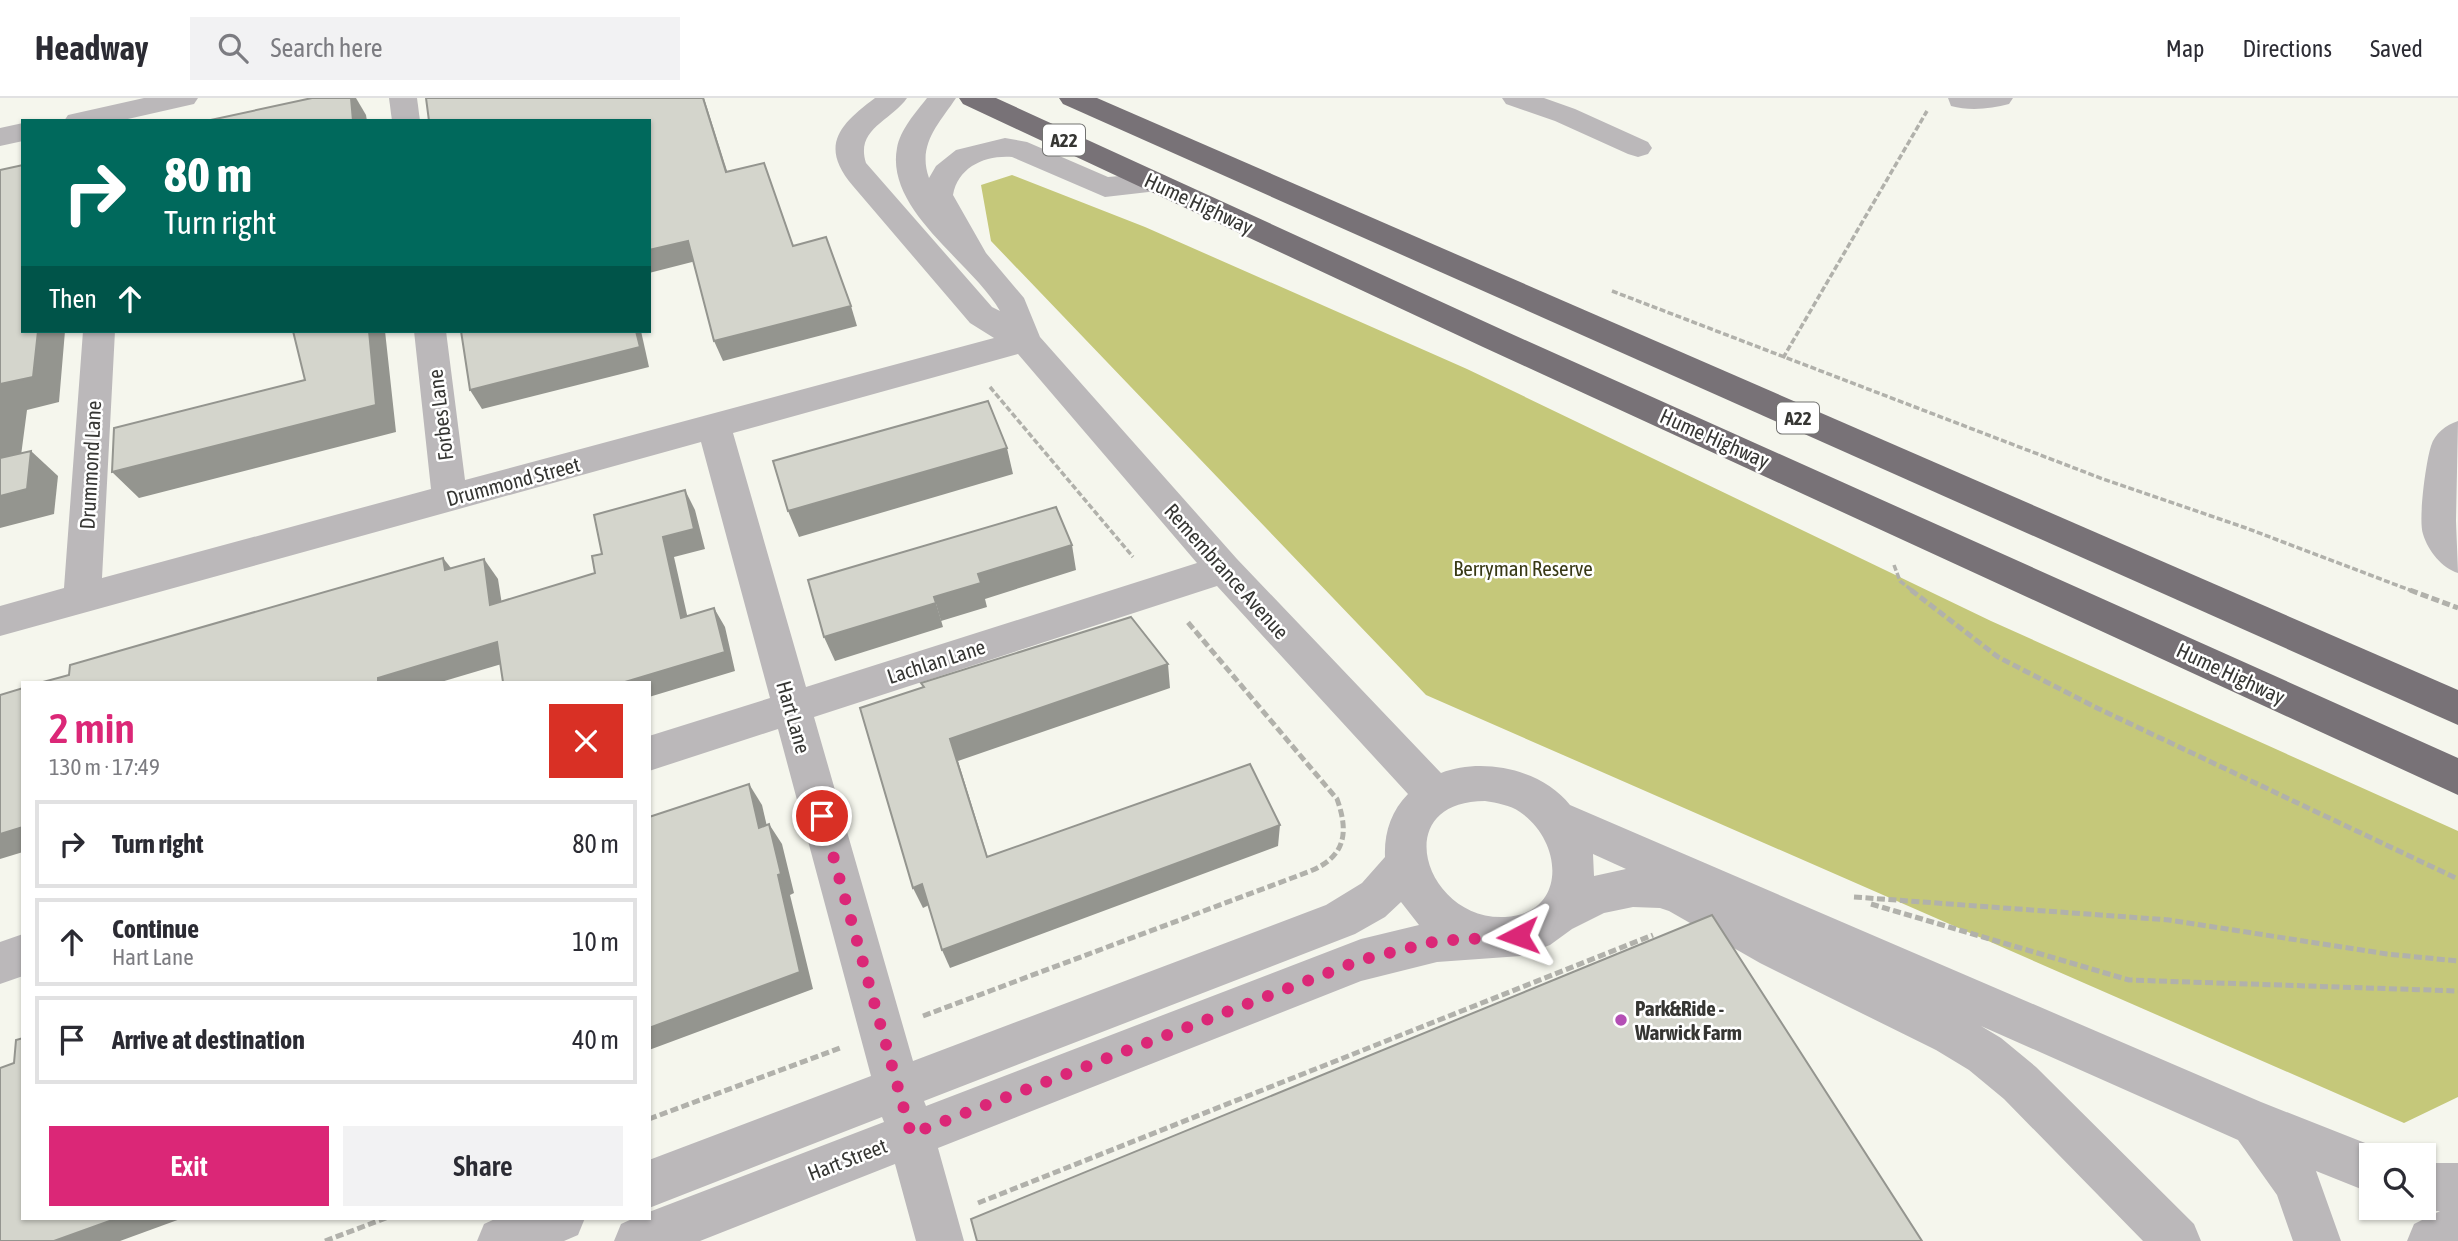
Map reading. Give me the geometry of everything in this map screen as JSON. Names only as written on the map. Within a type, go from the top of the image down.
[{"type":"highway","name":"Hume Highway","points":[[973,98],[2458,777]]},
{"type":"highway","name":"Hume Highway","points":[[1073,98],[2458,708]]},
{"type":"street","points":[[111,117],[184,98]]},
{"type":"street","points":[[403,98],[406,119]]},
{"type":"street","name":"Remembrance Avenue","points":[[893,98],[857,128],[850,144],[850,160],[863,179],[981,315],[1026,341],[1224,569],[1436,795]]},
{"type":"street","name":"Remembrance Avenue","points":[[942,98],[915,137],[911,149],[912,176],[927,204],[1012,302],[1026,341]]},
{"type":"street","points":[[1516,98],[1565,115],[1638,148]]},
{"type":"street","points":[[1961,100],[1999,98]]},
{"type":"street","points":[[0,137],[21,132]]},
{"type":"street","name":"Remembrance Avenue","points":[[972,256],[938,195],[938,185],[952,168],[978,151],[1002,146],[1017,148],[1105,187],[1156,183]]},
{"type":"street","name":"Drummond Lane","points":[[82,599],[99,333]]},
{"type":"street","name":"Forbes Lane","points":[[430,333],[450,499]]},
{"type":"street","name":"Drummond Street","points":[[0,621],[1026,341]]},
{"type":"street","name":"Hart Lane","points":[[714,426],[940,1241]]},
{"type":"street","points":[[2454,555],[2441,535],[2438,521],[2448,446],[2458,435]]},
{"type":"street","name":"Lachlan Lane","points":[[651,753],[1224,569]]},
{"type":"street","points":[[1558,914],[1571,892],[1575,866],[1570,840],[1555,818],[1536,799],[1498,785],[1459,785],[1436,795],[1420,808],[1404,843],[1405,863],[1412,886],[1436,914],[1469,933],[1494,938],[1518,936],[1541,928],[1558,914],[1598,894],[1633,887],[1661,888],[1684,897],[1775,948],[1952,1034],[1985,1054],[2020,1083],[2177,1241]]},
{"type":"street","points":[[1555,818],[2254,1123],[2359,1163]]},
{"type":"street","points":[[651,1183],[1340,920],[1364,908],[1387,891],[1405,863]]},
{"type":"street","name":"Hart Street","points":[[638,1241],[1361,960],[1437,941],[1494,938]]},
{"type":"street","points":[[0,963],[21,957]]},
{"type":"street","points":[[2254,1123],[2277,1149],[2295,1177],[2317,1241]]},
{"type":"street","points":[[2436,1187],[2458,1187]]},
{"type":"street","points":[[501,1241],[556,1220]]},
{"type":"street","points":[[2431,1241],[2458,1228]]},
{"type":"path","points":[[1961,100],[1927,111],[1783,358],[2458,608]]},
{"type":"path","points":[[1905,566],[1893,561],[1900,581],[1998,657],[2109,713],[2458,879]]},
{"type":"path","points":[[651,1118],[1308,872],[1332,860],[1342,840],[1345,818],[1337,799],[1315,773]]},
{"type":"path","points":[[2458,961],[2387,954],[2169,920],[1847,897],[2129,980],[2458,991]]},
{"type":"path","points":[[973,1205],[1664,930]]},
{"type":"path","points":[[325,1241],[381,1220]]},
{"type":"green space","name":"Berryman Reserve","points":[[1012,175],[1145,227],[1467,369],[1991,621],[2458,831],[2458,1097],[2404,1123],[1426,695],[991,241],[981,185]]},
{"type":"building","points":[[312,98],[351,98],[353,119],[215,119]]},
{"type":"building","points":[[426,98],[703,98],[726,172],[764,163],[793,246],[826,237],[851,306],[714,341],[688,241],[651,250],[651,119],[429,119]]},
{"type":"building","points":[[21,165],[21,333],[38,333],[33,377],[0,384],[0,170]]},
{"type":"building","points":[[293,333],[369,333],[376,405],[112,472],[114,428],[305,380]]},
{"type":"building","points":[[461,333],[636,333],[640,347],[470,390]]},
{"type":"building","points":[[988,401],[1007,448],[788,511],[773,461]]},
{"type":"building","points":[[31,451],[27,489],[0,496],[0,458]]},
{"type":"building","points":[[685,490],[694,529],[663,537],[681,618],[714,608],[725,652],[628,681],[503,681],[497,642],[378,678],[378,681],[47,681],[69,675],[70,665],[443,558],[445,570],[484,559],[490,605],[595,573],[592,556],[602,554],[594,515]]},
{"type":"building","points":[[1056,507],[1072,545],[978,574],[981,583],[934,597],[936,603],[824,637],[808,580]]},
{"type":"building","points":[[1131,617],[1168,664],[950,739],[987,857],[1250,764],[1280,825],[942,950],[922,884],[913,888],[860,708],[924,687],[921,683]]},
{"type":"building","points":[[21,689],[21,828],[0,834],[0,695]]},
{"type":"building","points":[[749,784],[759,828],[769,824],[800,972],[651,1027],[651,816]]},
{"type":"building","name":"Park&Ride - Warwick Farm","points":[[1712,915],[1922,1241],[977,1241],[971,1219]]},
{"type":"building","points":[[21,1039],[21,1220],[112,1220],[54,1241],[0,1241],[0,1068],[14,1063],[16,1040]]},
{"type":"place","name":"Park&Ride - Warwick Farm","points":[[1621,1020]]},
{"type":"route","points":[[822,816],[911,1134],[1361,960],[1437,941],[1518,936]]}]
